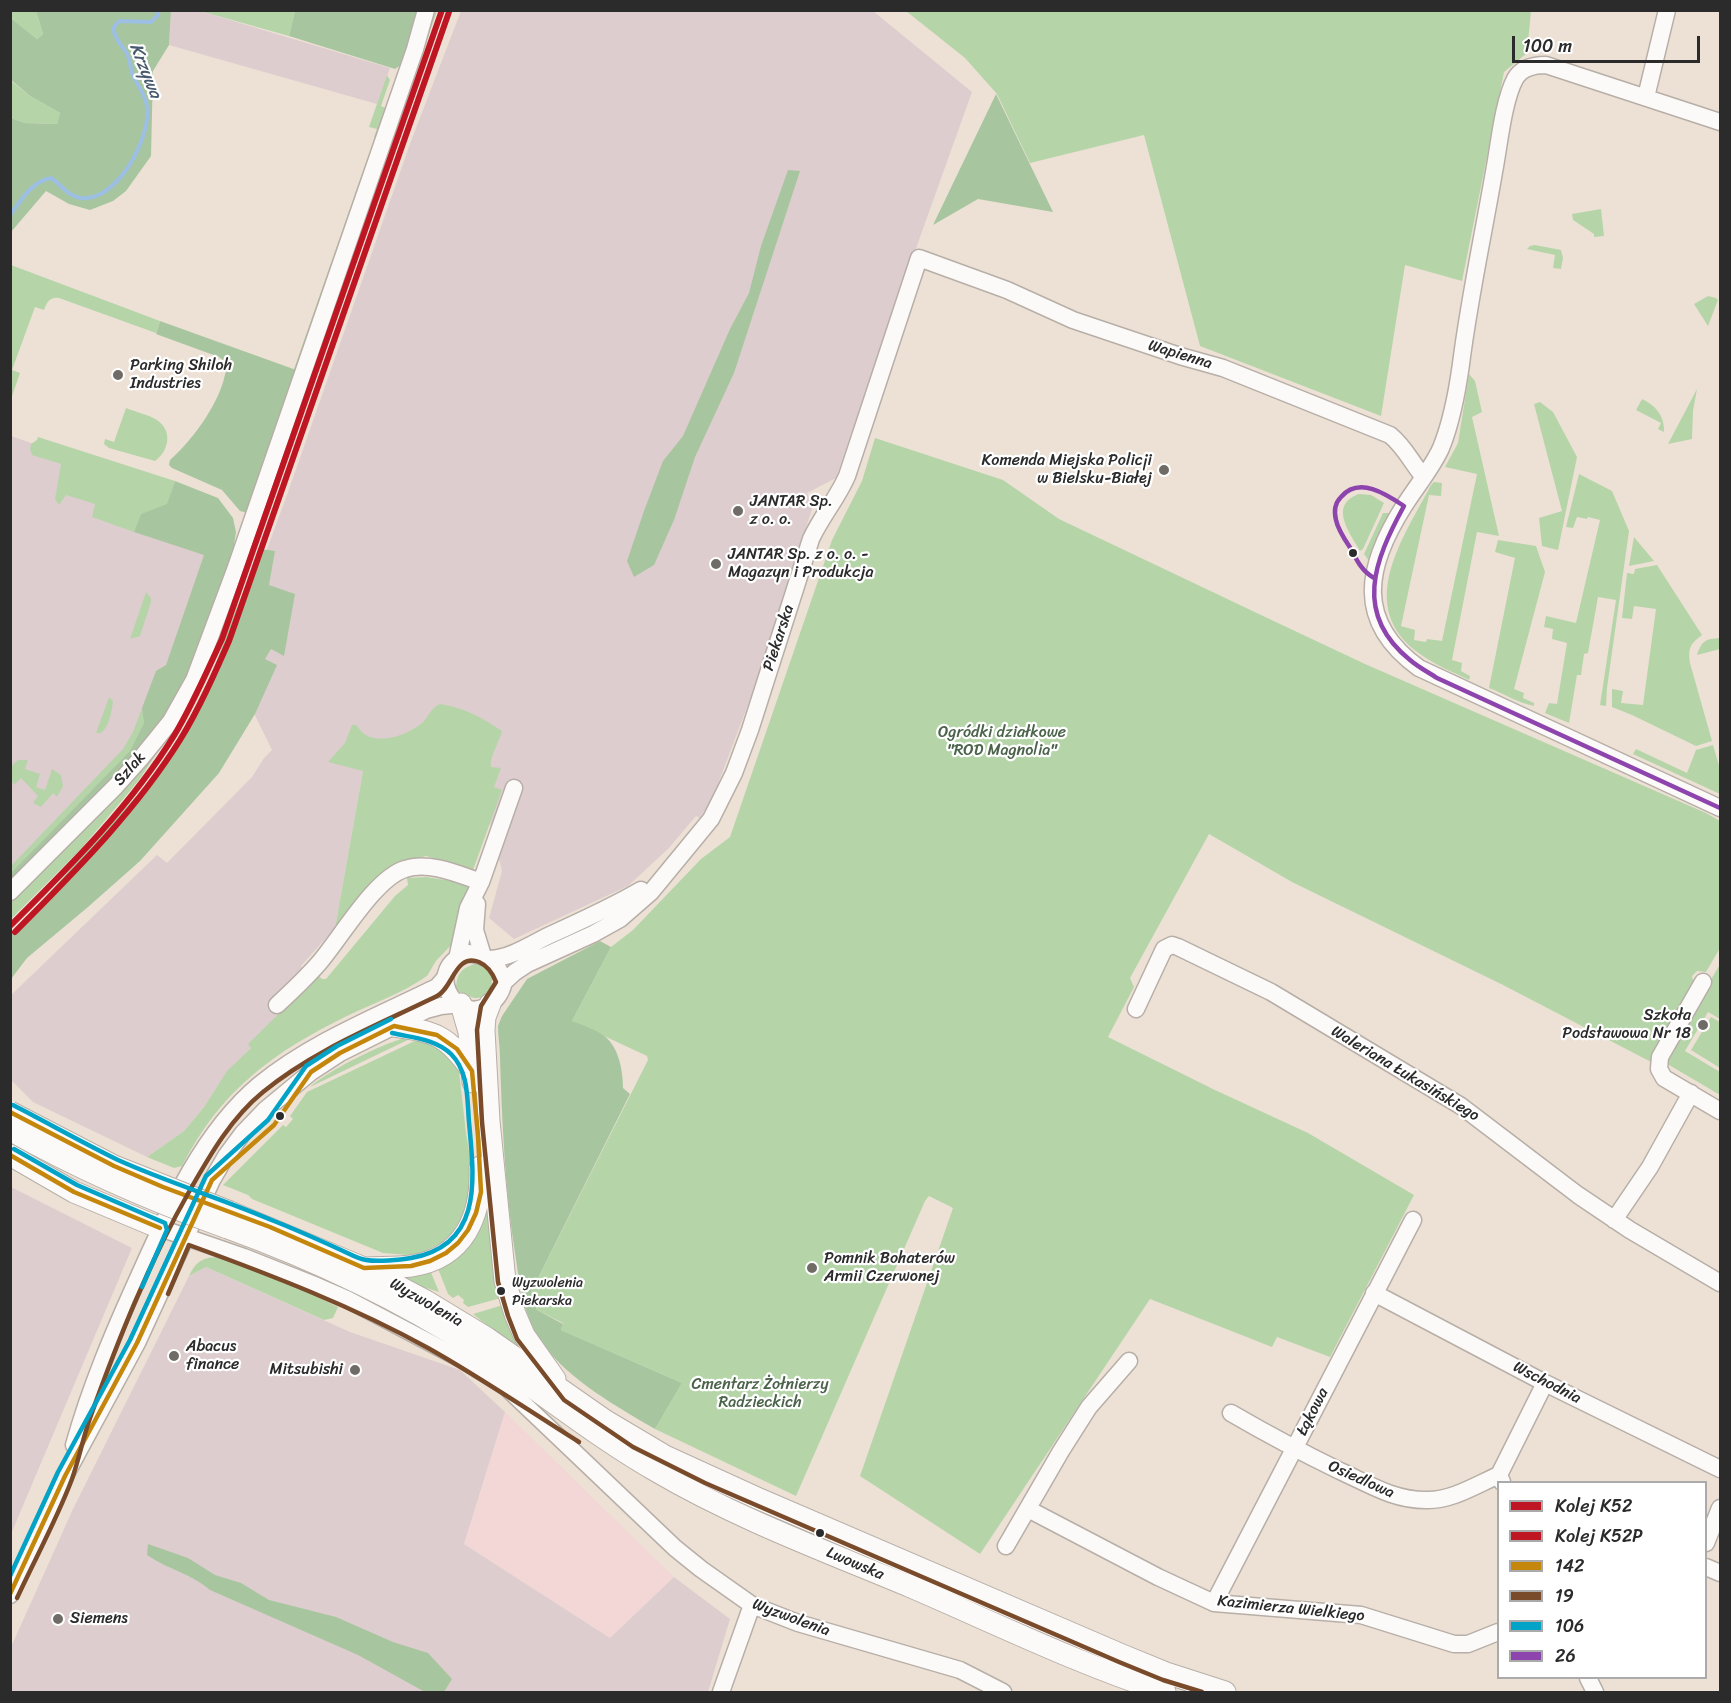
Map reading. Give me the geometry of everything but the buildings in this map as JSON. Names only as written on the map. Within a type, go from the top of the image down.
[{"type":"main road","points":[[364,1268],[411,1266],[430,1261],[458,1243],[468,1230],[476,1213],[481,1192],[469,1032],[461,1004]]},
{"type":"main road","points":[[490,1005],[485,1017],[484,1030],[489,1121],[505,1281],[524,1335],[569,1395]]},
{"type":"main road","points":[[394,1026],[437,1035],[457,1049],[472,1071]]},
{"type":"main road","name":"Wyzwolenia","points":[[10,1112],[114,1166],[377,1292],[447,1331],[531,1386]]},
{"type":"main road","name":"Wyzwolenia","points":[[10,1130],[124,1188],[227,1219],[364,1268],[453,1317],[569,1395]]},
{"type":"main road","points":[[10,1155],[74,1192],[160,1228]]},
{"type":"main road","name":"Lwowska","points":[[531,1386],[652,1469],[691,1491],[757,1522],[1103,1669],[1165,1692]]},
{"type":"main road","points":[[506,1387],[626,1463],[652,1469]]},
{"type":"main road","name":"Lwowska","points":[[569,1395],[637,1441],[708,1476],[1122,1655],[1175,1677],[1225,1692]]},
{"type":"street","name":"Szlak","points":[[10,892],[141,758],[171,721],[194,680],[267,479],[411,60],[426,10]]},
{"type":"street","points":[[1646,97],[1667,10]]},
{"type":"street","points":[[1720,122],[1546,65],[1535,65],[1524,69],[1516,77],[1509,94],[1455,404],[1441,449],[1384,540],[1374,578],[1373,599],[1382,631],[1391,644],[1403,657],[1437,678],[1720,808]]},
{"type":"street","name":"Wapienna","points":[[919,258],[1008,290],[1073,320],[1223,368],[1390,435],[1408,453],[1415,467],[1424,476]]},
{"type":"street","name":"Piekarska","points":[[504,982],[527,964],[620,919],[651,892],[711,819],[734,773],[750,730],[812,539],[819,523],[841,490],[919,258]]},
{"type":"street","points":[[457,959],[468,908],[481,882],[514,788]]},
{"type":"street","points":[[277,1005],[320,963],[368,901],[392,875],[405,869],[420,867],[458,874],[481,882]]},
{"type":"street","name":"Piekarska","points":[[486,957],[501,958],[621,902],[667,872]]},
{"type":"street","points":[[481,882],[475,930],[486,957]]},
{"type":"street","name":"Waleriana Łukasińskiego","points":[[1136,1009],[1164,950],[1172,945],[1178,946],[1271,992],[1461,1106],[1549,1174],[1614,1220],[1720,1283]]},
{"type":"street","points":[[65,1476],[82,1418],[115,1330],[160,1228],[215,1134],[234,1110],[257,1087],[306,1052],[437,987],[444,979],[448,968],[468,953],[486,957],[495,963],[504,982],[498,998],[490,1005],[470,1010],[451,997],[444,979]]},
{"type":"street","points":[[1703,982],[1660,1057],[1660,1074],[1720,1111]]},
{"type":"street","points":[[10,1595],[65,1476],[137,1343],[212,1180],[243,1133],[265,1110],[340,1053],[426,1010],[461,1004]]},
{"type":"street","points":[[1614,1220],[1650,1167],[1691,1093]]},
{"type":"street","name":"Łąkowa","points":[[1214,1603],[1413,1220]]},
{"type":"street","name":"Wyzwolenia","points":[[160,1228],[278,1270],[347,1299],[463,1360],[506,1387],[675,1548],[752,1605],[798,1623],[960,1670],[1003,1692]]},
{"type":"street","name":"Wschodnia","points":[[1374,1293],[1545,1383],[1720,1469]]},
{"type":"street","points":[[1006,1546],[1089,1407],[1129,1361]]},
{"type":"street","name":"Osiedlowa","points":[[1231,1413],[1294,1449],[1383,1492],[1404,1498],[1427,1500],[1449,1497],[1501,1479],[1545,1383]]},
{"type":"street","points":[[1707,1540],[1720,1508]]},
{"type":"street","name":"Kazimierza Wielkiego","points":[[1028,1509],[1158,1577],[1214,1603],[1361,1615],[1454,1644],[1468,1644],[1497,1632]]},
{"type":"street","points":[[721,1692],[752,1605]]},
{"type":"shaded area","points":[[171,11],[200,11],[390,68],[377,104],[169,45]]},
{"type":"shaded area","points":[[461,11],[873,11],[972,92],[836,478],[807,493],[813,506],[752,694],[713,797],[700,818],[696,816],[668,849],[628,886],[514,939],[489,918],[502,871],[488,815],[363,771],[335,928],[301,966],[326,993],[251,1048],[227,1072],[204,1107],[184,1131],[147,1157],[33,1102],[11,1080],[10,996],[157,855],[167,863],[252,777],[272,750],[246,697],[252,590],[411,141]]},
{"type":"shaded area","points":[[11,436],[219,509],[230,524],[134,752],[11,878]]},
{"type":"shaded area","points":[[11,1187],[132,1248],[11,1534]]},
{"type":"shaded area","points":[[206,1267],[350,1332],[460,1370],[505,1412],[464,1544],[610,1638],[674,1577],[730,1619],[708,1692],[11,1691],[11,1647],[73,1509],[189,1276]]},
{"type":"shaded area","points":[[505,1412],[674,1577],[610,1638],[464,1544]]},
{"type":"green space","points":[[10,11],[36,11],[43,34],[37,39],[11,18]]},
{"type":"green space","points":[[36,11],[171,11],[169,45],[153,71],[151,156],[126,191],[113,201],[90,210],[69,204],[46,191],[11,232],[11,118],[25,123],[57,124],[60,113],[30,96],[11,80],[11,18],[37,39],[43,34]]},
{"type":"green space","points":[[200,11],[295,11],[289,36]]},
{"type":"green space","points":[[295,11],[421,11],[404,63],[395,69],[289,36]]},
{"type":"green space","points":[[430,11],[437,11],[329,322],[184,712],[139,780],[80,850],[11,919],[11,898],[170,730]]},
{"type":"green space","points":[[906,11],[1531,11],[1527,53],[1504,72],[1462,281],[1405,265],[1381,416],[1200,346],[1144,135],[1030,163],[997,94],[965,58]]},
{"type":"green space","points":[[387,75],[390,80],[381,106],[390,110],[377,138],[374,137],[377,129],[369,127]]},
{"type":"green space","points":[[10,80],[30,96],[60,113],[57,124],[25,123],[11,118]]},
{"type":"green space","points":[[996,94],[1053,212],[978,199],[933,225]]},
{"type":"green space","points":[[788,170],[800,171],[734,373],[695,457],[674,520],[654,565],[634,577],[627,561],[644,511],[663,461],[683,436],[730,329],[749,293],[761,246]]},
{"type":"green space","points":[[363,171],[368,172],[299,371],[294,369]]},
{"type":"green space","points":[[1601,209],[1604,236],[1594,237],[1594,234],[1573,220],[1572,214]]},
{"type":"green space","points":[[1535,245],[1561,250],[1563,258],[1561,269],[1553,268],[1555,255],[1527,249]]},
{"type":"green space","points":[[11,265],[160,321],[156,333],[59,298],[51,299],[44,310],[35,307],[12,370],[20,373],[11,399]]},
{"type":"green space","points":[[1708,296],[1718,300],[1708,326],[1694,304]]},
{"type":"green space","points":[[160,321],[299,371],[248,513],[240,511],[222,490],[169,465],[170,460],[188,442],[206,418],[219,393],[226,368],[225,362],[219,357],[156,334]]},
{"type":"green space","points":[[1469,374],[1475,381],[1482,412],[1472,417],[1499,536],[1477,532],[1452,660],[1462,663],[1461,671],[1470,676],[1469,680],[1426,658],[1400,635],[1390,615],[1387,594],[1390,571],[1408,527],[1431,485],[1434,482],[1442,483],[1441,496],[1429,495],[1401,626],[1415,630],[1414,640],[1442,641],[1477,474],[1445,467],[1458,443]]},
{"type":"green space","points":[[1697,389],[1692,439],[1668,444]]},
{"type":"green space","points":[[1642,399],[1658,412],[1663,421],[1664,432],[1658,429],[1661,423],[1636,410]]},
{"type":"green space","points":[[1540,402],[1553,412],[1577,457],[1558,550],[1542,546],[1539,518],[1562,511],[1534,404]]},
{"type":"green space","points":[[126,408],[154,418],[165,430],[166,447],[155,461],[109,448],[104,444],[105,439],[114,442]]},
{"type":"green space","points":[[38,437],[175,481],[167,505],[141,514],[134,532],[92,517],[95,504],[66,495],[59,505],[55,499],[61,464],[32,455],[31,444]]},
{"type":"green space","name":"Ogródki działkowe \"ROD Magnolia\"","points":[[875,438],[1003,480],[1059,519],[1365,664],[1720,821],[1720,948],[1706,972],[1697,971],[1692,976],[1695,989],[1653,1063],[1503,985],[1292,882],[1209,834],[1130,978],[1134,987],[1108,1037],[1308,1133],[1414,1195],[1330,1357],[1277,1337],[1272,1347],[1150,1299],[980,1554],[860,1476],[953,1208],[929,1196],[925,1201],[796,1496],[655,1429],[682,1383],[561,1330],[563,1323],[537,1310],[531,1292],[648,1060],[647,1056],[572,1021],[611,947],[633,930],[701,859],[730,837],[832,540],[862,481]]},
{"type":"green space","points":[[1579,474],[1612,491],[1629,531],[1606,706],[1600,705],[1616,600],[1598,597],[1588,653],[1584,654],[1581,675],[1577,675],[1569,723],[1545,713],[1549,703],[1557,704],[1567,643],[1552,639],[1553,629],[1544,627],[1546,616],[1576,623],[1600,520],[1577,517],[1573,528],[1566,527]]},
{"type":"green space","points":[[175,481],[218,498],[233,518],[236,532],[231,565],[192,673],[155,736],[11,886],[11,873],[130,751],[144,723],[142,708],[156,671],[166,665],[204,555],[134,532],[141,514],[167,504]]},
{"type":"green space","points":[[1359,494],[1371,495],[1384,503],[1360,551],[1347,528],[1343,512],[1350,499]]},
{"type":"green space","points":[[1383,513],[1390,513],[1377,537],[1369,561],[1364,554]]},
{"type":"green space","points":[[1634,537],[1654,561],[1629,566]]},
{"type":"green space","points":[[1498,540],[1536,546],[1545,572],[1514,689],[1524,693],[1523,698],[1534,703],[1534,706],[1489,688],[1515,558],[1495,552]]},
{"type":"green space","points":[[261,549],[275,551],[269,585],[295,594],[284,656],[271,649],[265,659],[277,665],[255,714],[219,773],[140,861],[27,958],[11,979],[11,935],[150,781],[199,708]]},
{"type":"green space","points":[[1657,565],[1702,635],[1691,647],[1689,658],[1712,741],[1696,746],[1612,707],[1612,689],[1623,691],[1621,703],[1643,705],[1656,609],[1634,606],[1632,619],[1622,618],[1627,573],[1634,574],[1635,569]]},
{"type":"green space","points":[[146,592],[151,602],[140,636],[130,639]]},
{"type":"green space","points":[[1720,638],[1720,649],[1697,655],[1705,641]]},
{"type":"green space","points":[[109,697],[113,701],[108,723],[101,733],[96,733]]},
{"type":"green space","points":[[440,704],[472,714],[502,731],[491,767],[501,768],[494,787],[502,790],[473,870],[426,856],[401,863],[381,873],[335,928],[363,771],[328,762],[345,743],[352,725],[356,725],[373,738],[388,738],[412,730]]},
{"type":"green space","points":[[142,708],[144,723],[130,751],[11,873],[11,866],[123,749],[133,732]]},
{"type":"green space","points":[[1713,745],[1720,769],[1720,794],[1633,754],[1636,749],[1687,773],[1696,750]]},
{"type":"green space","points":[[19,760],[28,760],[25,769],[40,774],[36,787],[45,790],[52,769],[61,775],[63,786],[57,797],[53,793],[41,807],[33,803],[38,796],[21,778],[14,785],[10,771],[13,764]]},
{"type":"green space","points":[[426,877],[465,883],[468,887],[453,943],[436,961],[427,976],[322,1029],[273,1059],[232,1095],[214,1116],[197,1139],[182,1166],[174,1168],[147,1157],[184,1131],[204,1107],[227,1071],[251,1048],[248,1044],[318,975],[326,979],[395,896],[408,885],[407,878]]},
{"type":"green space","points":[[600,941],[611,947],[572,1021],[603,1035],[613,1046],[619,1059],[623,1088],[630,1094],[531,1292],[537,1310],[563,1324],[561,1330],[682,1383],[655,1429],[609,1402],[579,1380],[553,1357],[536,1334],[523,1300],[509,1205],[498,1026],[502,1016],[527,979]]},
{"type":"green space","points":[[475,964],[490,967],[492,982],[489,992],[475,998],[456,991],[460,973]]},
{"type":"green space","name":"Szkoła Podstawowa Nr 18","points":[[1720,964],[1720,1019],[1708,1012],[1685,1051],[1720,1072],[1720,1095],[1664,1062]]},
{"type":"green space","points":[[1711,1017],[1720,1022],[1720,1068],[1691,1050]]},
{"type":"green space","points":[[416,1036],[310,1087],[330,1072],[361,1056],[392,1042]]},
{"type":"green space","points":[[419,1039],[441,1045],[459,1071],[473,1175],[465,1212],[452,1233],[441,1243],[421,1253],[409,1255],[383,1253],[223,1185],[283,1125],[286,1127],[293,1119],[290,1116],[307,1092]]},
{"type":"green space","points":[[486,1191],[501,1298],[468,1307],[458,1295],[453,1298],[448,1294],[437,1266]]},
{"type":"green space","points":[[220,1257],[338,1307],[333,1318],[324,1320],[206,1267],[189,1276],[201,1261]]},
{"type":"green space","points":[[430,1270],[439,1292],[414,1284],[395,1274]]},
{"type":"green space","points":[[503,1305],[529,1355],[473,1314]]},
{"type":"green space","points":[[148,1544],[188,1558],[215,1575],[241,1583],[269,1600],[336,1617],[393,1642],[428,1653],[452,1679],[444,1692],[425,1692],[358,1655],[210,1590],[203,1584],[147,1555]]},
{"type":"waterway","name":"Krzywa","points":[[10,215],[32,187],[44,180],[51,178],[76,197],[94,197],[107,190],[129,166],[143,135],[147,120],[147,107],[145,98],[132,73],[127,54],[116,38],[113,28],[119,21],[151,22],[158,15],[158,10]]},
{"type":"rail line","name":"K52","points":[[10,926],[77,858],[139,786],[175,734],[200,687],[222,639],[442,10]]},
{"type":"rail line","name":"K52P","points":[[15,932],[103,840],[144,792],[180,740],[212,679],[229,641],[449,12]]},
{"type":"transit line","name":"26","points":[[1374,578],[1358,562],[1336,520],[1335,514],[1339,499],[1348,491],[1356,488],[1364,487],[1381,492],[1404,506],[1384,547],[1374,586],[1375,606],[1381,624],[1392,642],[1410,660],[1437,678],[1720,808]]},
{"type":"transit line","name":"19","points":[[17,1598],[66,1494],[101,1389],[148,1273],[175,1217],[222,1138],[251,1102],[283,1077],[303,1063],[347,1039],[437,996],[447,986],[459,967],[471,961],[485,966],[492,973],[496,982],[481,1006],[477,1030],[482,1122],[498,1282],[517,1339],[564,1400],[633,1447],[705,1483],[1119,1662],[1163,1680],[1202,1692]]},
{"type":"transit line","name":"106","points":[[10,1576],[58,1472],[130,1340],[206,1176],[268,1120],[306,1066],[337,1046],[391,1019]]},
{"type":"transit line","name":"142","points":[[10,1112],[114,1166],[270,1227],[364,1268],[411,1266],[430,1261],[446,1253],[468,1230],[476,1213],[481,1192],[478,1136],[472,1071],[457,1049],[437,1035],[394,1026]]},
{"type":"transit line","name":"142","points":[[10,1594],[65,1476],[137,1343],[212,1180],[274,1125],[311,1072],[340,1053],[394,1026]]},
{"type":"transit line","name":"106","points":[[13,1105],[118,1160],[255,1213],[356,1257],[376,1261],[411,1258],[435,1251],[452,1239],[463,1224],[472,1186],[467,1095],[461,1069],[457,1061],[445,1049],[424,1040],[392,1033]]},
{"type":"transit line","name":"106","points":[[14,1149],[77,1185],[165,1223],[167,1230],[142,1287]]},
{"type":"transit line","name":"142","points":[[10,1155],[74,1192],[160,1228]]},
{"type":"transit line","name":"19","points":[[168,1294],[189,1245],[311,1292],[370,1318],[428,1348],[579,1442]]},
{"type":"place","name":"Parking Shiloh Industries","points":[[118,375]]},
{"type":"place","name":"Komenda Miejska Policji w Bielsku-Białej","points":[[1164,470]]},
{"type":"place","name":"JANTAR Sp. z o. o.","points":[[738,511]]},
{"type":"place","name":"JANTAR Sp. z o. o. - Magazyn i Produkcja","points":[[716,564]]},
{"type":"place","name":"Szkoła Podstawowa Nr 18","points":[[1703,1025]]},
{"type":"place","name":"Pomnik Bohaterów Armii Czerwonej","points":[[812,1268]]},
{"type":"place","name":"Wyzwolenia Piekarska","points":[[501,1291]]},
{"type":"place","name":"Abacus finance","points":[[174,1356]]},
{"type":"place","name":"Mitsubishi","points":[[355,1370]]},
{"type":"place","name":"Siemens","points":[[58,1619]]},
{"type":"park label","name":"Cmentarz Żołnierzy Radzieckich","points":[[760,1394]]}]
